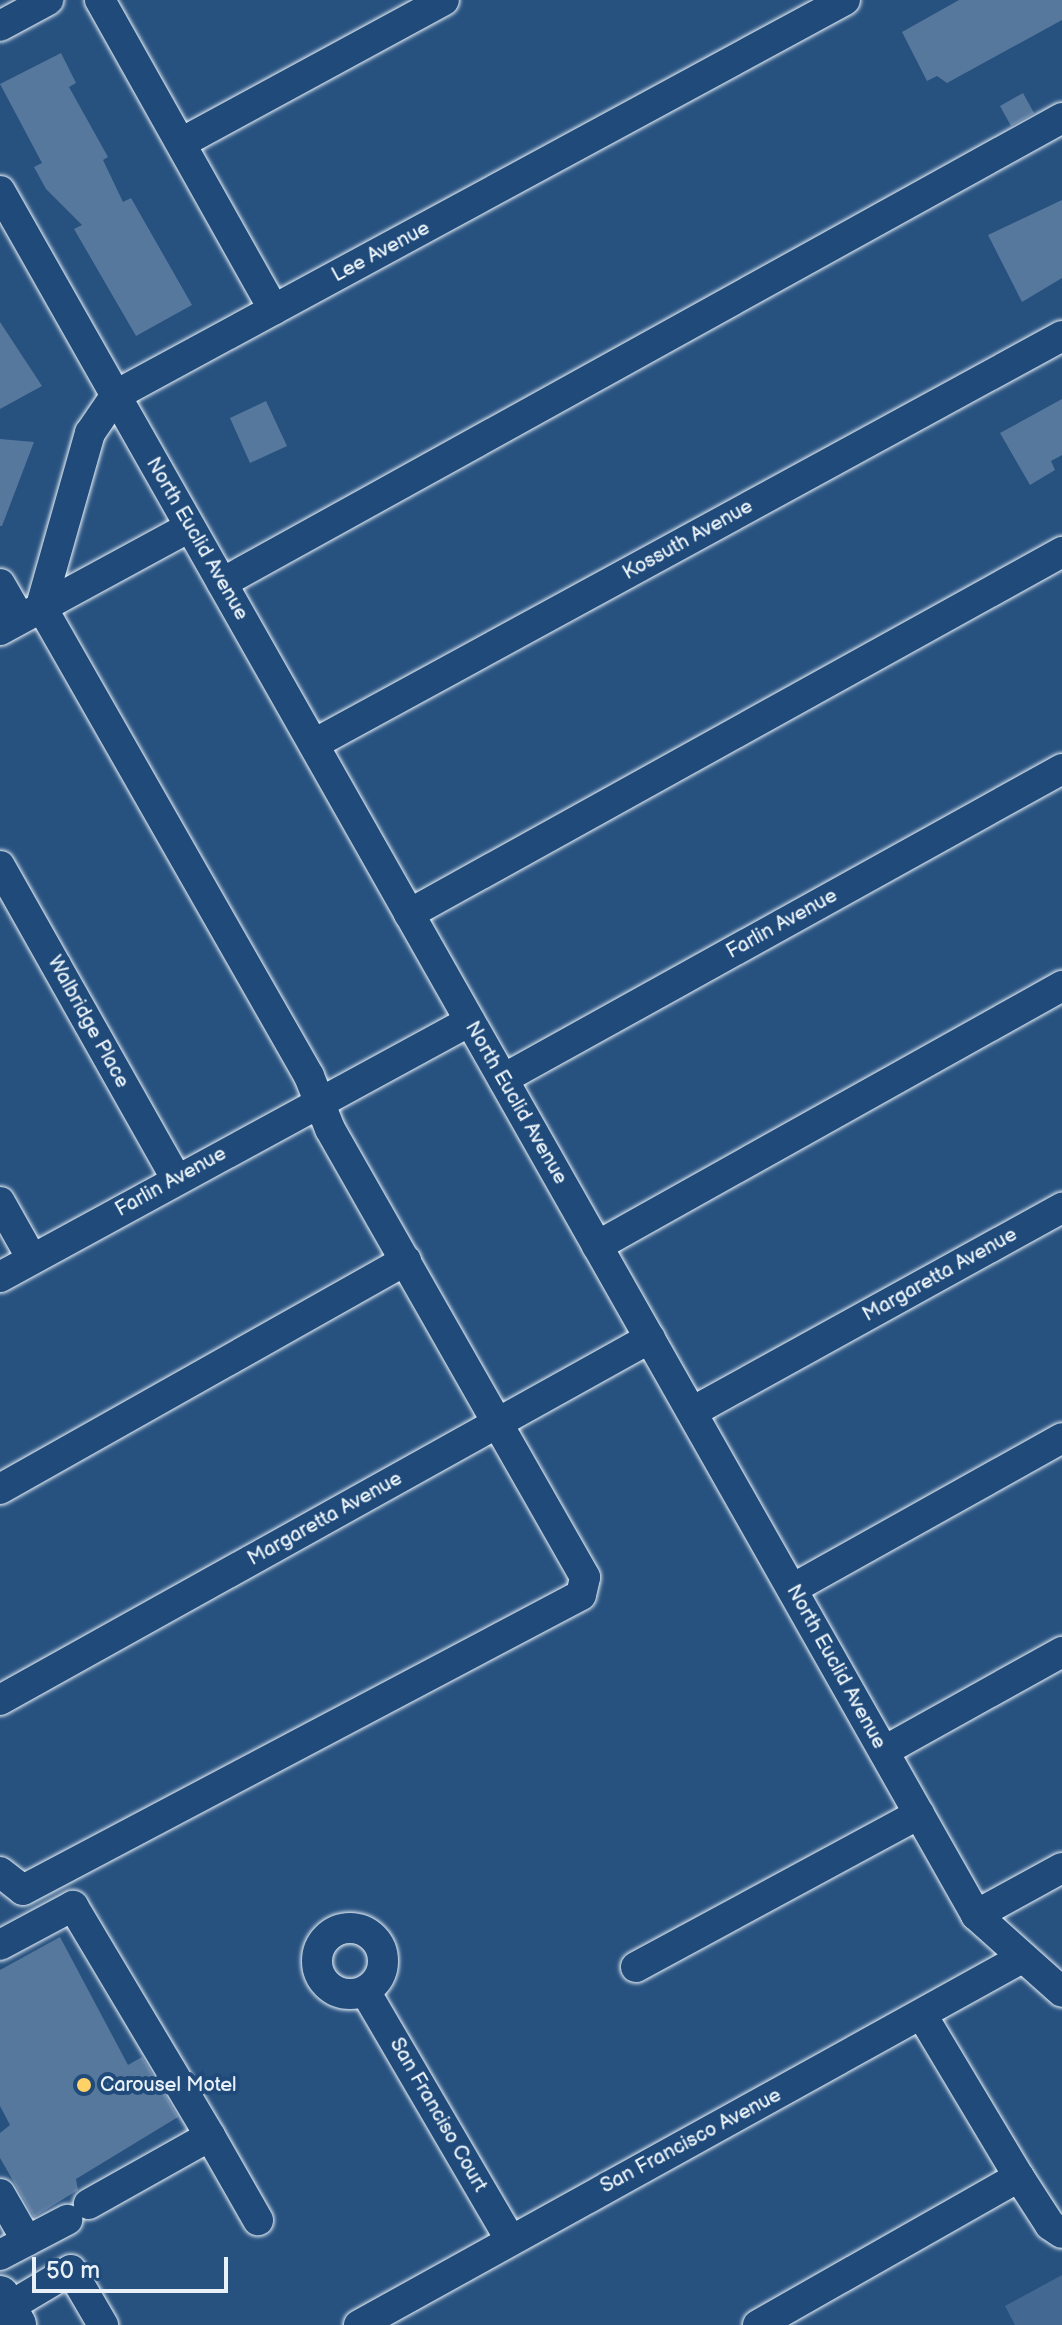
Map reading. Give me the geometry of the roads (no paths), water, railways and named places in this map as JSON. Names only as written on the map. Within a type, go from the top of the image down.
[{"type":"street","points":[[0,26],[48,0]]},
{"type":"street","points":[[100,0],[274,310]]},
{"type":"street","points":[[181,143],[444,0]]},
{"type":"street","name":"Lee Avenue","points":[[20,618],[90,433],[116,395],[845,0]]},
{"type":"street","points":[[222,583],[1062,118]]},
{"type":"street","name":"North Euclid Avenue","points":[[0,191],[976,1915],[1062,1992]]},
{"type":"street","name":"Kossuth Avenue","points":[[314,744],[1062,336]]},
{"type":"street","points":[[20,618],[190,527]]},
{"type":"street","points":[[409,914],[1062,552]]},
{"type":"street","points":[[0,584],[320,1101],[330,1129],[500,1422],[585,1577],[581,1595],[23,1890],[0,1872]]},
{"type":"street","name":"Farlin Avenue","points":[[503,1079],[1062,769]]},
{"type":"street","name":"Walbridge Place","points":[[0,866],[176,1178]]},
{"type":"street","points":[[597,1246],[1062,986]]},
{"type":"street","name":"Farlin Avenue","points":[[0,1277],[176,1178],[470,1021]]},
{"type":"street","points":[[0,1202],[32,1259]]},
{"type":"street","name":"Margaretta Avenue","points":[[692,1412],[1062,1208]]},
{"type":"street","points":[[0,1489],[406,1260]]},
{"type":"street","name":"Margaretta Avenue","points":[[0,1700],[650,1338]]},
{"type":"street","points":[[792,1589],[1062,1438]]},
{"type":"street","points":[[884,1751],[1062,1652]]},
{"type":"street","points":[[636,1967],[919,1814]]},
{"type":"street","points":[[976,1915],[1062,1868]]},
{"type":"street","points":[[0,1945],[73,1906],[258,2220]]},
{"type":"street","name":"San Francisco Avenue","points":[[359,2325],[1022,1958]]},
{"type":"street","name":"San Franciso Court","points":[[365,1991],[510,2239]]},
{"type":"street","points":[[922,2015],[1019,2177],[1050,2225],[1062,2233]]},
{"type":"street","points":[[0,2255],[210,2136]]},
{"type":"street","points":[[758,2325],[1019,2177]]},
{"type":"street","points":[[0,2194],[27,2241]]},
{"type":"street","points":[[8,2309],[71,2270],[103,2325]]},
{"type":"place","name":"Carousel Motel","points":[[84,2085]]}]
